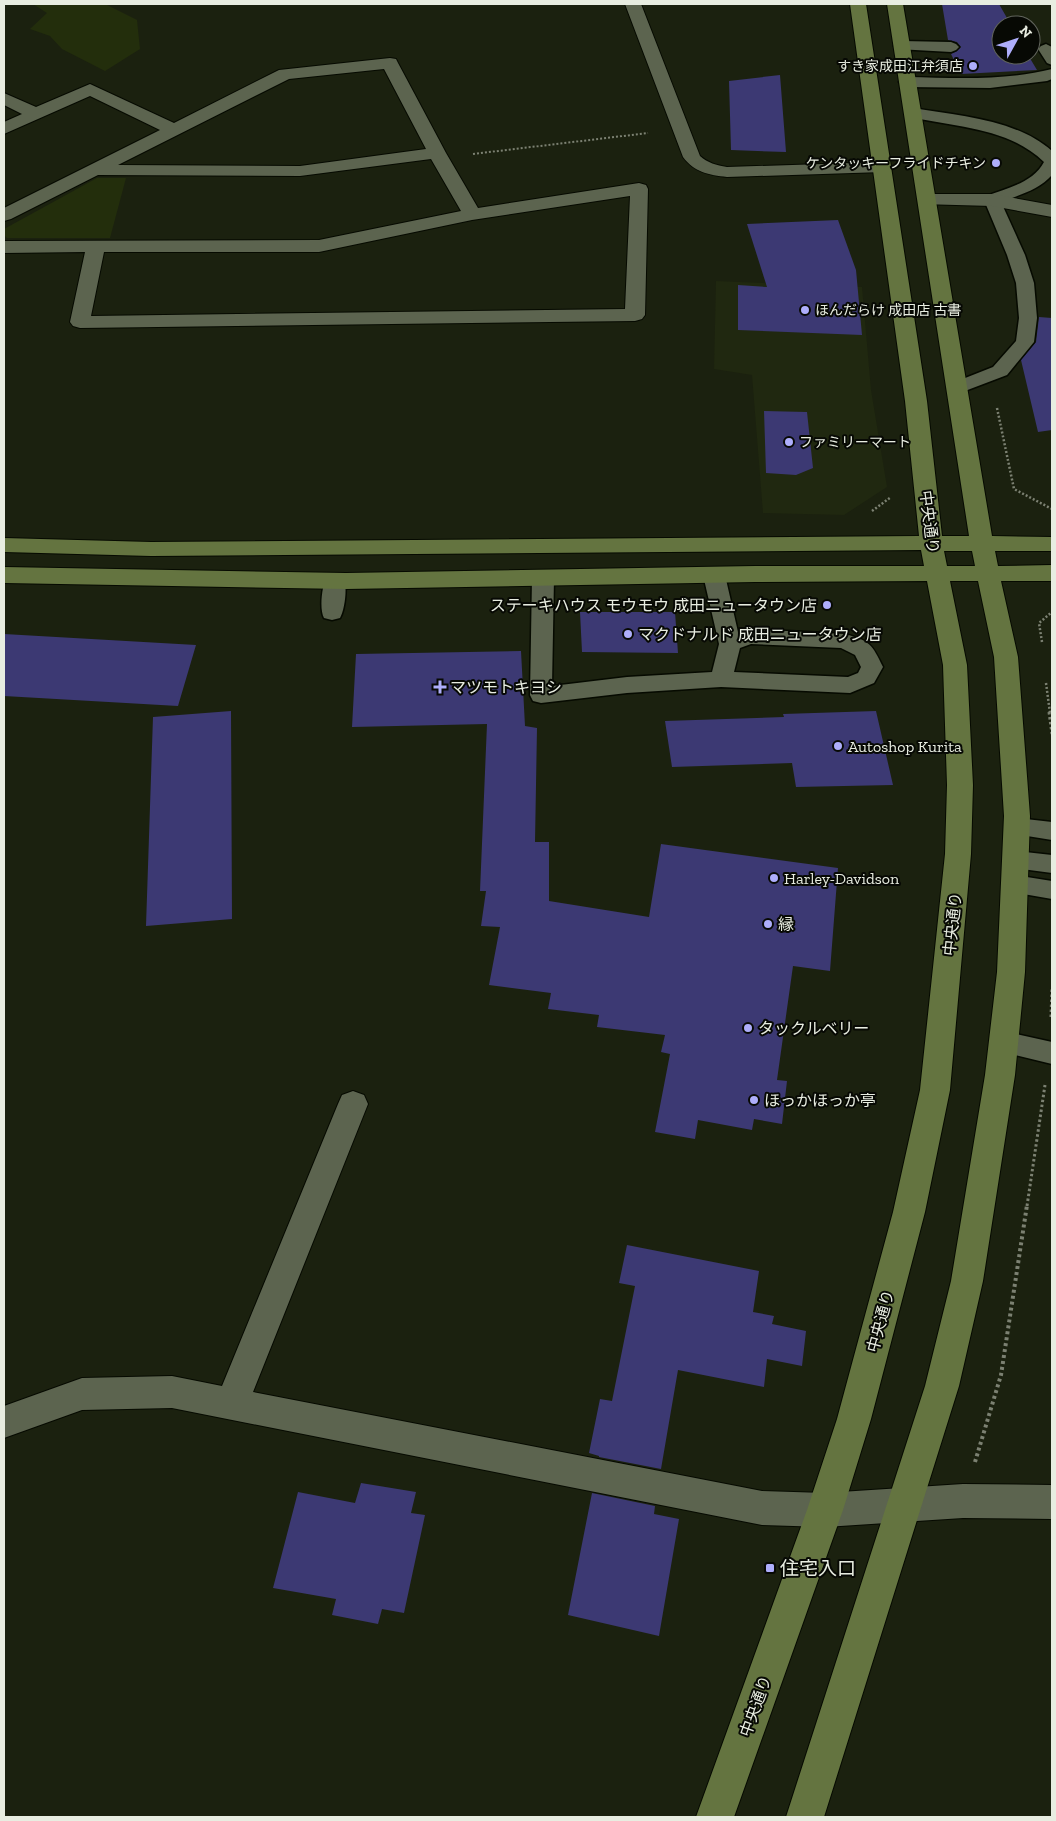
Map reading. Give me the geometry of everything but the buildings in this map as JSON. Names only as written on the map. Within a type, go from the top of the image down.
[{"type":"street","points":[[633,4],[681,130],[696,163],[715,171],[726,172],[883,167]]},
{"type":"street","name":"中央通り","points":[[715,1817],[825,1510],[858,1405],[909,1212],[935,1090],[958,854],[960,805],[955,665],[931,543],[916,401],[858,4]]},
{"type":"street","points":[[805,1817],[942,1386],[967,1282],[1000,1075],[1011,972],[1016,827],[1014,745],[1006,657],[982,544],[895,4]]},
{"type":"street","points":[[4,215],[285,74],[390,63],[438,156],[472,214]]},
{"type":"street","points":[[4,129],[90,89],[174,130]]},
{"type":"street","points":[[4,98],[36,114]]},
{"type":"street","points":[[95,170],[300,171],[438,156]]},
{"type":"street","points":[[4,247],[319,246],[472,214],[639,189],[635,315],[80,322],[96,248]]},
{"type":"street","points":[[927,200],[992,200],[1052,211]]},
{"type":"street","points":[[4,546],[161,549],[931,543],[1052,544]]},
{"type":"street","points":[[4,575],[335,581],[1052,572]]},
{"type":"street","points":[[232,1403],[352,1104]]},
{"type":"street","points":[[4,1422],[82,1394],[172,1392],[762,1508],[825,1510],[963,1501],[1052,1502]]},
{"type":"lane","points":[[902,46],[951,47]]},
{"type":"lane","points":[[909,88],[1042,78],[1052,74]]},
{"type":"lane","points":[[909,88],[1043,93]]},
{"type":"lane","points":[[912,113],[976,121],[1011,133],[1035,145],[1046,152],[1052,161],[1049,172],[1038,180],[992,200],[1016,254],[1025,283],[1028,318],[1025,342],[1000,371],[957,388]]},
{"type":"lane","points":[[714,575],[730,644],[721,679]]},
{"type":"lane","points":[[543,578],[542,695],[627,685],[721,679],[850,685],[866,678],[872,666],[864,650],[845,641],[749,636],[730,644]]},
{"type":"lane","points":[[332,613],[335,581]]},
{"type":"lane","points":[[1016,827],[1052,831]]},
{"type":"lane","points":[[1015,872],[1052,864]]},
{"type":"lane","points":[[1015,872],[1052,890]]},
{"type":"lane","points":[[1004,1042],[1052,1053]]},
{"type":"path","points":[[438,156],[681,130]]},
{"type":"path","points":[[864,515],[873,511],[893,495]]},
{"type":"path","points":[[1043,651],[1039,623],[1052,612]]},
{"type":"path","points":[[1046,679],[1052,734]]},
{"type":"path","points":[[1050,1024],[1052,987]]},
{"type":"path","points":[[963,1501],[1001,1375],[1045,1080]]},
{"type":"shaded area","points":[[33,4],[105,4],[137,20],[140,49],[105,71],[62,49],[50,36],[30,29],[47,13]]},
{"type":"shaded area","points":[[97,178],[126,178],[110,238],[7,238],[4,235],[4,229]]},
{"type":"shaded area","points":[[716,281],[862,287],[871,390],[887,487],[844,515],[763,513],[752,375],[714,369]]},
{"type":"place","name":"すき家成田江弁須店","points":[[973,66]]},
{"type":"place","name":"ケンタッキーフライドチキン","points":[[996,163]]},
{"type":"place","name":"ほんだらけ 成田店 古書","points":[[805,310]]},
{"type":"place","name":"ファミリーマート","points":[[789,442]]},
{"type":"place","name":"ステーキハウス モウモウ 成田ニュータウン店","points":[[827,605]]},
{"type":"place","name":"マクドナルド 成田ニュータウン店","points":[[628,634]]},
{"type":"place","name":"マツモトキヨシ","points":[[440,687]]},
{"type":"place","name":"Autoshop Kurita","points":[[838,746]]},
{"type":"place","name":"Harley-Davidson","points":[[774,878]]},
{"type":"place","name":"縁","points":[[768,924]]},
{"type":"place","name":"タックルベリー","points":[[748,1028]]},
{"type":"place","name":"ほっかほっか亭","points":[[754,1100]]},
{"type":"place","name":"住宅入口","points":[[770,1568]]}]
